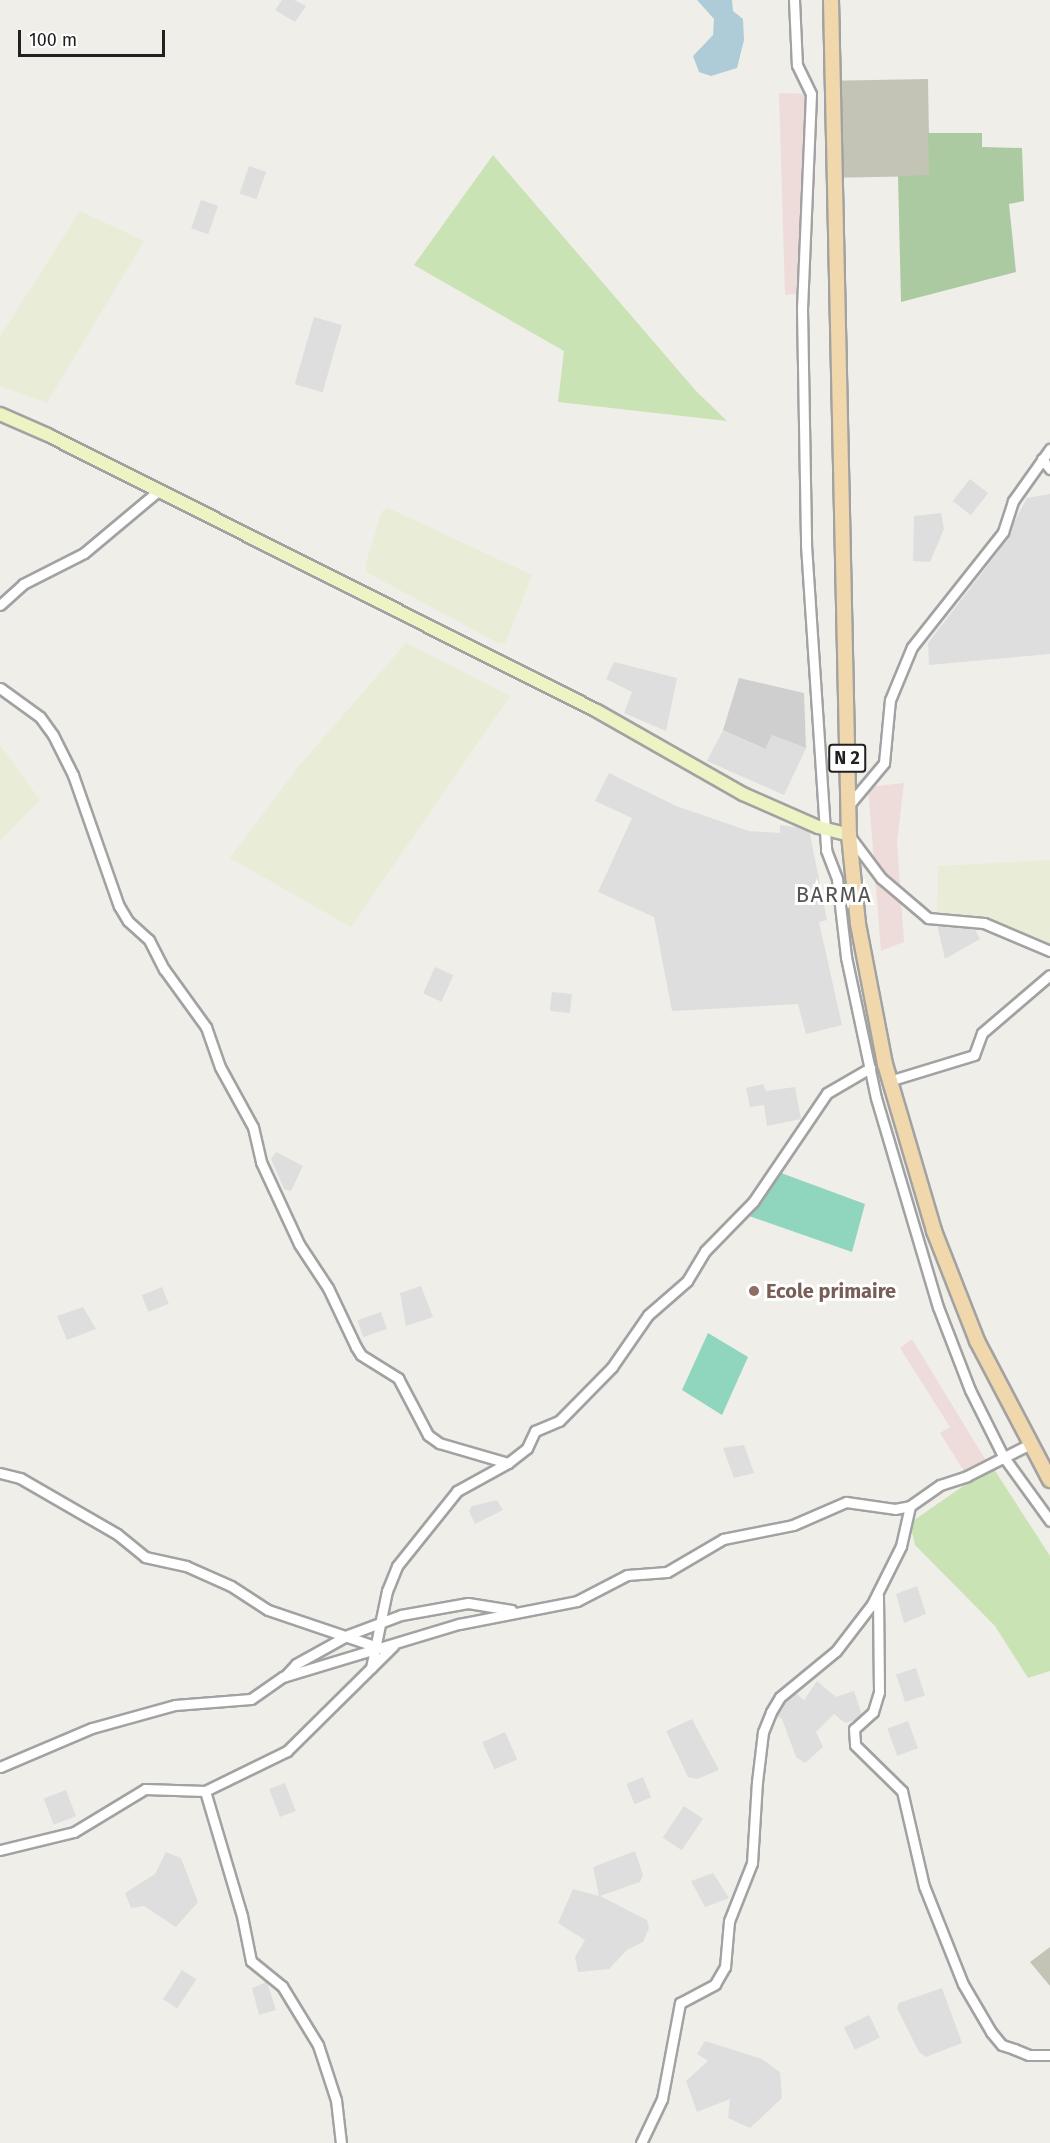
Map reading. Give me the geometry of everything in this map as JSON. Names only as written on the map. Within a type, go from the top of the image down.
[{"type":"main road","name":"N 2","points":[[831,0],[848,806],[858,924],[889,1081],[933,1232],[977,1341],[1050,1480]]},
{"type":"street","points":[[794,0],[797,65],[811,94],[802,309],[806,545],[826,850],[837,879],[846,957],[870,1068],[902,1190],[938,1307],[970,1390],[1003,1456],[1050,1521]]},
{"type":"street","points":[[3,414],[597,711],[743,794],[823,828],[849,835],[881,878],[928,918],[984,923],[1050,951]]},
{"type":"street","points":[[848,806],[884,763],[890,700],[912,647],[1003,532],[1013,501],[1050,449]]},
{"type":"street","points":[[1042,459],[1050,469]]},
{"type":"street","points":[[0,604],[23,584],[84,552],[157,492]]},
{"type":"street","points":[[0,688],[40,717],[53,735],[73,775],[119,906],[128,921],[149,940],[164,969],[206,1027],[220,1067],[253,1127],[261,1162],[294,1234],[328,1288],[361,1355],[398,1378],[428,1435],[439,1443],[508,1464]]},
{"type":"street","points":[[889,1081],[974,1055],[982,1033],[1050,975]]},
{"type":"street","points":[[371,1668],[377,1648],[379,1624],[397,1566],[457,1491],[508,1464],[526,1448],[535,1431],[560,1421],[612,1367],[648,1315],[687,1281],[705,1251],[753,1202],[827,1093],[870,1068]]},
{"type":"street","points":[[283,1677],[459,1624],[577,1600],[627,1575],[667,1572],[723,1539],[793,1526],[846,1502],[895,1509],[910,1506],[940,1485],[968,1476],[1030,1444]]},
{"type":"street","points":[[0,1473],[20,1478],[117,1534],[146,1557],[186,1566],[231,1586],[268,1610],[348,1635],[377,1648]]},
{"type":"street","points":[[641,2143],[663,2099],[680,2003],[715,1984],[726,1967],[729,1921],[752,1863],[760,1762],[771,1712],[780,1696],[836,1651],[879,1593],[901,1546],[910,1506]]},
{"type":"street","points":[[879,1593],[879,1692],[873,1712],[854,1730],[855,1745],[902,1791],[924,1887],[963,1984],[991,2031],[1002,2045],[1050,2055]]},
{"type":"street","points":[[0,1767],[92,1728],[175,1705],[251,1699],[283,1677],[296,1664],[348,1635],[401,1615],[468,1603],[519,1611]]},
{"type":"street","points":[[0,1850],[74,1833],[145,1789],[205,1791],[287,1751],[395,1645]]},
{"type":"street","points":[[205,1791],[251,1961],[282,1986],[318,2045],[336,2100],[341,2143]]},
{"type":"shaded area","points":[[282,0],[294,0],[306,6],[295,22],[275,10]]},
{"type":"shaded area","points":[[928,79],[930,176],[835,178],[833,81]]},
{"type":"shaded area","points":[[779,93],[811,94],[802,293],[785,295]]},
{"type":"shaded area","points":[[249,166],[266,172],[257,199],[240,193]]},
{"type":"shaded area","points":[[201,200],[218,206],[208,234],[191,228]]},
{"type":"shaded area","points":[[80,211],[144,241],[47,403],[0,386],[0,337]]},
{"type":"shaded area","points":[[314,317],[342,325],[323,392],[295,384]]},
{"type":"shaded area","points":[[970,479],[988,493],[971,515],[953,501]]},
{"type":"shaded area","points":[[1050,494],[1050,654],[929,665],[928,643],[998,552],[1027,498]]},
{"type":"shaded area","points":[[388,508],[532,575],[506,642],[500,644],[368,573],[365,566],[382,511]]},
{"type":"shaded area","points":[[941,513],[944,529],[930,562],[913,561],[914,516]]},
{"type":"shaded area","points":[[406,643],[510,696],[351,927],[230,858],[299,766]]},
{"type":"shaded area","points":[[614,662],[677,678],[666,731],[624,713],[632,692],[606,679]]},
{"type":"shaded area","points":[[739,678],[804,693],[806,748],[772,735],[765,749],[723,730]]},
{"type":"shaded area","points":[[723,730],[764,749],[772,735],[806,748],[784,795],[707,761]]},
{"type":"shaded area","points":[[0,745],[40,800],[0,841]]},
{"type":"shaded area","points":[[609,773],[676,806],[749,831],[780,833],[780,825],[809,829],[827,920],[819,922],[842,1025],[806,1034],[798,1004],[672,1011],[654,917],[598,892],[632,818],[595,801]]},
{"type":"shaded area","points":[[904,783],[897,842],[904,942],[881,951],[868,787]]},
{"type":"shaded area","points":[[1050,860],[1050,946],[983,918],[937,919],[938,866]]},
{"type":"shaded area","points":[[972,924],[980,939],[945,959],[937,925]]},
{"type":"shaded area","points":[[435,967],[453,975],[441,1002],[423,993]]},
{"type":"shaded area","points":[[552,992],[572,994],[570,1013],[550,1011]]},
{"type":"shaded area","points":[[763,1084],[766,1091],[795,1087],[801,1119],[767,1126],[764,1105],[750,1107],[746,1088]]},
{"type":"shaded area","points":[[276,1152],[303,1166],[291,1191],[284,1189],[271,1159]]},
{"type":"shaded area","points":[[421,1286],[433,1317],[406,1326],[400,1293]]},
{"type":"shaded area","points":[[162,1287],[169,1304],[148,1312],[142,1295]]},
{"type":"shaded area","points":[[83,1307],[96,1329],[67,1340],[57,1316]]},
{"type":"shaded area","points":[[381,1312],[387,1329],[363,1337],[357,1320]]},
{"type":"shaded area","points":[[912,1339],[988,1464],[967,1476],[940,1433],[950,1427],[900,1348]]},
{"type":"shaded area","points":[[744,1445],[754,1473],[734,1478],[723,1448]]},
{"type":"shaded area","points":[[497,1500],[503,1510],[475,1524],[469,1511],[472,1506]]},
{"type":"shaded area","points":[[917,1586],[926,1614],[904,1623],[896,1594]]},
{"type":"shaded area","points":[[916,1668],[925,1696],[905,1702],[896,1674]]},
{"type":"shaded area","points":[[817,1681],[836,1697],[854,1691],[863,1718],[845,1723],[834,1714],[816,1732],[823,1747],[805,1763],[796,1757],[782,1719],[771,1712],[790,1688],[804,1700]]},
{"type":"shaded area","points":[[692,1719],[719,1770],[697,1779],[688,1777],[666,1731]]},
{"type":"shaded area","points":[[908,1721],[918,1748],[897,1756],[887,1729]]},
{"type":"shaded area","points":[[505,1732],[517,1759],[494,1770],[482,1742]]},
{"type":"shaded area","points":[[643,1777],[651,1797],[635,1804],[626,1784]]},
{"type":"shaded area","points":[[285,1783],[296,1811],[280,1817],[269,1789]]},
{"type":"shaded area","points":[[66,1790],[76,1816],[54,1825],[44,1799]]},
{"type":"shaded area","points":[[684,1806],[703,1819],[682,1850],[663,1838]]},
{"type":"shaded area","points":[[635,1851],[643,1875],[640,1882],[600,1896],[647,1920],[649,1928],[643,1942],[627,1950],[609,1969],[578,1972],[575,1957],[585,1940],[558,1923],[573,1889],[599,1896],[593,1867]]},
{"type":"shaded area","points":[[166,1852],[181,1858],[198,1902],[176,1927],[144,1906],[131,1908],[125,1893],[155,1874]]},
{"type":"shaded area","points":[[713,1873],[729,1898],[705,1907],[691,1881]]},
{"type":"shaded area","points":[[1050,1947],[1050,1986],[1030,1962]]},
{"type":"shaded area","points":[[182,1970],[196,1979],[177,2009],[163,1999]]},
{"type":"shaded area","points":[[267,1982],[276,2010],[259,2015],[252,1988]]},
{"type":"shaded area","points":[[942,1988],[962,2043],[926,2057],[919,2052],[897,2008],[899,2003]]},
{"type":"shaded area","points":[[869,2015],[880,2037],[855,2050],[844,2027]]},
{"type":"shaded area","points":[[705,2041],[762,2059],[780,2072],[782,2098],[750,2128],[728,2118],[730,2099],[697,2112],[686,2081],[708,2061],[697,2054]]},
{"type":"green space","points":[[928,133],[982,133],[982,147],[1022,148],[1024,201],[1009,204],[1016,272],[901,302],[898,176],[929,175]]},
{"type":"green space","points":[[493,155],[696,391],[727,421],[558,402],[564,351],[414,265]]},
{"type":"green space","points":[[773,1170],[865,1204],[852,1252],[749,1216],[753,1202]]},
{"type":"green space","points":[[708,1333],[748,1357],[722,1415],[682,1390]]},
{"type":"green space","points":[[992,1466],[1050,1556],[1050,1671],[1028,1678],[995,1626],[915,1545],[910,1523]]},
{"type":"water","points":[[697,0],[732,0],[733,11],[743,19],[744,40],[737,68],[711,76],[699,72],[693,56],[713,35],[714,19]]},
{"type":"place","name":"Ecole primaire","points":[[754,1291]]},
{"type":"district","name":"BARMA","points":[[834,895]]}]
